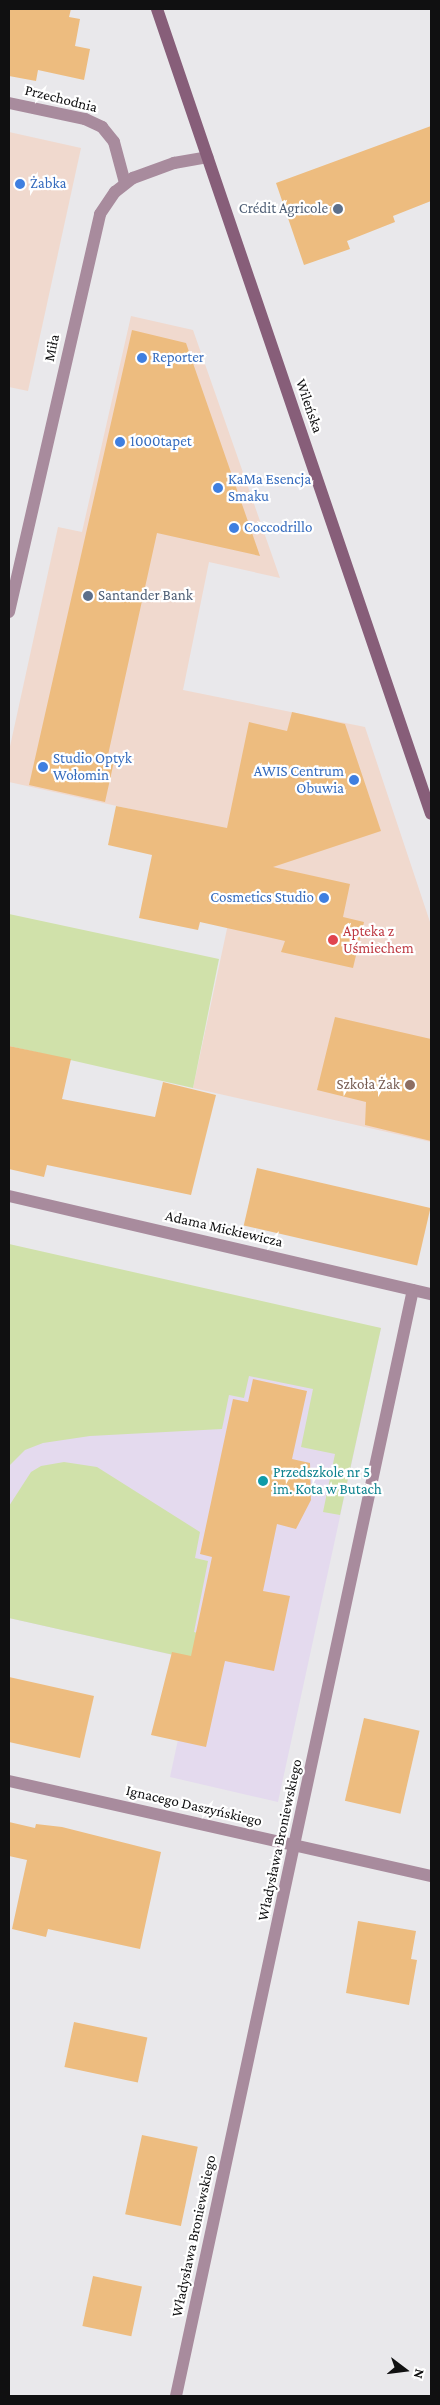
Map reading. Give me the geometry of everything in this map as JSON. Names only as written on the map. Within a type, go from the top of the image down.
[{"type":"street","name":"Wileńska","points":[[157,9],[431,814]]},
{"type":"street","name":"Przechodnia","points":[[9,103],[85,119],[102,127],[114,142],[125,184]]},
{"type":"street","name":"Miła","points":[[9,612],[95,228],[108,201],[125,184],[158,168],[206,156]]},
{"type":"street","name":"Adama Mickiewicza","points":[[9,1196],[431,1294]]},
{"type":"street","name":"Władysława Broniewskiego","points":[[176,2396],[413,1290]]},
{"type":"street","name":"Ignacego Daszyńskiego","points":[[9,1781],[431,1876]]},
{"type":"shaded area","points":[[9,132],[81,148],[28,391],[9,387]]},
{"type":"shaded area","points":[[131,316],[193,330],[280,578],[209,562],[183,690],[365,727],[431,925],[431,1142],[193,1088],[247,835],[9,782],[9,751],[58,527],[82,532]]},
{"type":"shaded area","points":[[9,1244],[173,1295],[381,1328],[278,1802],[170,1777],[195,1660],[9,1618]]},
{"type":"green space","points":[[9,914],[219,959],[193,1088],[9,1046]]},
{"type":"green space","points":[[9,1244],[381,1328],[340,1515],[323,1512],[335,1454],[301,1447],[313,1389],[249,1376],[244,1398],[229,1395],[222,1429],[90,1436],[43,1443],[25,1450],[9,1466]]},
{"type":"green space","points":[[64,1462],[97,1467],[200,1532],[195,1558],[208,1561],[194,1632],[202,1634],[196,1660],[9,1618],[9,1506],[31,1472],[41,1466]]},
{"type":"building","points":[[9,9],[71,9],[69,17],[80,19],[75,46],[90,49],[84,80],[38,70],[36,81],[9,76]]},
{"type":"building","name":"Crédit Agricole","points":[[431,126],[431,201],[393,216],[395,222],[347,241],[350,249],[304,265],[276,183]]},
{"type":"building","points":[[132,330],[186,343],[260,556],[157,533],[108,755],[115,757],[105,802],[29,785]]},
{"type":"building","points":[[292,712],[345,724],[381,831],[273,867],[350,884],[343,917],[364,922],[353,968],[281,952],[285,941],[200,922],[198,930],[139,918],[152,855],[108,845],[116,806],[227,828],[249,722],[287,731]]},
{"type":"building","points":[[335,1017],[431,1039],[431,1141],[365,1125],[366,1102],[317,1090]]},
{"type":"building","points":[[9,1046],[71,1059],[62,1099],[155,1117],[163,1082],[216,1095],[191,1195],[47,1165],[44,1177],[9,1169]]},
{"type":"building","points":[[257,1168],[430,1208],[417,1266],[244,1225]]},
{"type":"building","points":[[253,1379],[307,1391],[292,1459],[310,1463],[311,1500],[296,1529],[277,1524],[263,1591],[290,1596],[274,1671],[225,1661],[206,1747],[151,1735],[172,1652],[191,1656],[212,1557],[200,1554],[233,1399],[248,1402]]},
{"type":"building","points":[[9,1677],[94,1696],[80,1758],[9,1742]]},
{"type":"building","points":[[364,1718],[420,1731],[400,1814],[345,1801]]},
{"type":"building","points":[[9,1822],[35,1828],[36,1824],[62,1827],[161,1852],[140,1949],[48,1929],[46,1937],[12,1929],[27,1860],[9,1856]]},
{"type":"building","points":[[358,1921],[416,1931],[411,1959],[417,1960],[409,2005],[346,1993]]},
{"type":"building","points":[[74,2022],[147,2038],[138,2083],[64,2067]]},
{"type":"building","points":[[142,2135],[198,2147],[181,2226],[125,2214]]},
{"type":"building","points":[[93,2276],[142,2286],[131,2336],[82,2326]]},
{"type":"place","name":"Żabka","points":[[20,184]]},
{"type":"place","name":"Crédit Agricole","points":[[338,209]]},
{"type":"place","name":"Reporter","points":[[142,358]]},
{"type":"place","name":"1000tapet","points":[[120,442]]},
{"type":"place","name":"KaMa Esencja Smaku","points":[[218,488]]},
{"type":"place","name":"Coccodrillo","points":[[234,528]]},
{"type":"place","name":"Santander Bank","points":[[88,596]]},
{"type":"place","name":"Studio Optyk Wołomin","points":[[43,767]]},
{"type":"place","name":"AWIS Centrum Obuwia","points":[[354,780]]},
{"type":"place","name":"Cosmetics Studio","points":[[324,898]]},
{"type":"place","name":"Apteka z Uśmiechem","points":[[333,940]]},
{"type":"place","name":"Szkoła Żak","points":[[410,1085]]},
{"type":"place","name":"Przedszkole nr 5 im. Kota w Butach","points":[[263,1481]]}]
